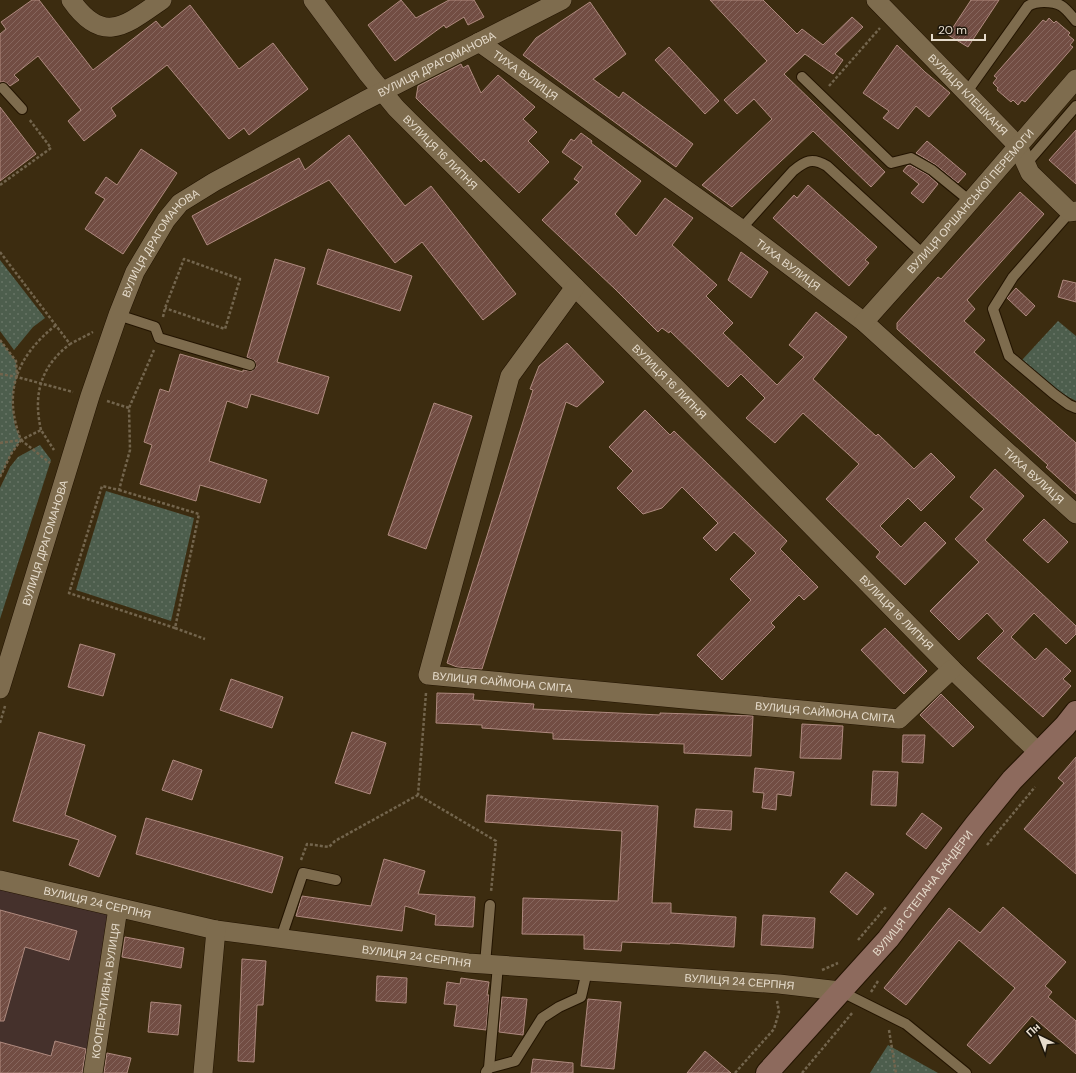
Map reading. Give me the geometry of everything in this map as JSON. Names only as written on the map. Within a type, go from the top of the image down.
[{"type":"main road","name":"ВУЛИЦЯ СТЕПАНА БАНДЕРИ","points":[[767,1073],[840,990],[888,939],[976,824],[1012,780],[1065,726],[1076,712]]},
{"type":"street","points":[[71,0],[90,22],[99,26],[114,27],[130,22],[162,0]]},
{"type":"street","name":"ВУЛИЦЯ 16 ЛИПНЯ","points":[[313,0],[396,108],[678,390],[952,669],[1038,752]]},
{"type":"street","name":"ВУЛИЦЯ ДРАГОМАНОВА","points":[[4,695],[84,394],[134,272],[166,220],[180,203],[214,182],[383,92],[562,0]]},
{"type":"street","name":"ВУЛИЦЯ КЛЕШКАНЯ","points":[[876,0],[1018,146],[1030,173],[1073,212]]},
{"type":"street","name":"ТИХА ВУЛИЦЯ","points":[[479,42],[741,229],[864,322],[1076,514]]},
{"type":"street","name":"ВУЛИЦЯ ОРШАНСЬКОЇ ПЕРЕМОГИ","points":[[864,322],[1076,79]]},
{"type":"street","name":"ВУЛИЦЯ САЙМОНА СМІТА","points":[[575,287],[510,376],[428,675],[900,719],[952,669]]},
{"type":"street","name":"ВУЛИЦЯ 24 СЕРПНЯ","points":[[0,880],[216,930],[468,963],[779,984],[840,990]]},
{"type":"street","name":"КООПЕРАТИВНА ВУЛИЦЯ","points":[[94,1073],[118,908]]},
{"type":"street","points":[[203,1073],[216,930]]},
{"type":"lane","points":[[966,93],[1024,9],[1028,6],[1040,2],[1054,2],[1063,7],[1076,21]]},
{"type":"lane","points":[[802,76],[891,163],[911,158],[932,170],[970,202]]},
{"type":"lane","points":[[3,88],[22,109]]},
{"type":"lane","points":[[1026,164],[1076,106]]},
{"type":"lane","points":[[741,229],[793,172],[810,160],[820,162],[827,166],[924,255]]},
{"type":"lane","points":[[1073,212],[1013,277],[993,309],[1009,356],[1054,394],[1069,405],[1076,408]]},
{"type":"lane","points":[[116,318],[155,326],[159,338],[250,365]]},
{"type":"lane","points":[[281,938],[303,873],[336,880]]},
{"type":"lane","points":[[490,904],[492,964],[487,1070],[515,1061],[542,1018],[559,1007],[581,997],[587,971]]},
{"type":"lane","points":[[840,990],[906,1024],[966,1073]]},
{"type":"path","points":[[821,95],[892,16]]},
{"type":"path","points":[[0,185],[51,148],[22,109]]},
{"type":"path","points":[[0,252],[70,344]]},
{"type":"path","points":[[119,490],[130,450],[129,408],[159,338],[165,308],[184,259],[240,279],[225,329],[165,308]]},
{"type":"path","points":[[52,464],[21,440],[15,426],[12,406],[13,390],[27,354],[40,338],[56,325]]},
{"type":"path","points":[[56,453],[41,430],[37,414],[40,383],[51,362],[70,344],[81,338]]},
{"type":"path","points":[[0,340],[16,361],[17,377]]},
{"type":"path","points":[[0,374],[84,394],[129,408]]},
{"type":"path","points":[[0,443],[21,440],[41,430]]},
{"type":"path","points":[[0,477],[11,454],[21,440]]},
{"type":"path","points":[[175,628],[199,514],[102,486],[69,593],[205,639]]},
{"type":"path","points":[[418,795],[428,675]]},
{"type":"path","points":[[0,723],[4,695]]},
{"type":"path","points":[[335,841],[418,795]]},
{"type":"path","points":[[418,795],[496,841],[490,904]]},
{"type":"path","points":[[858,941],[887,905]]},
{"type":"path","points":[[817,969],[824,970],[837,964],[842,958]]},
{"type":"path","points":[[735,1073],[774,1030],[779,1012],[777,1000],[779,984]]},
{"type":"path","points":[[802,1073],[857,1008]]},
{"type":"path","points":[[887,1014],[896,1073]]},
{"type":"shaded area","points":[[0,880],[118,908],[88,1073],[0,1073]]},
{"type":"green space","points":[[0,260],[45,318],[33,327],[14,350],[0,331]]},
{"type":"green space","points":[[1058,321],[1076,336],[1076,401],[1059,392],[1022,360]]},
{"type":"green space","points":[[0,340],[16,361],[17,377],[13,390],[12,406],[15,426],[21,440],[11,454],[0,477]]},
{"type":"green space","points":[[40,445],[51,460],[0,619],[0,488],[10,467],[18,457]]},
{"type":"green space","points":[[106,491],[194,518],[171,621],[76,590]]},
{"type":"green space","points":[[888,1045],[938,1073],[870,1073]]},
{"type":"building","points":[[32,0],[39,0],[93,70],[156,21],[162,28],[190,5],[239,69],[273,43],[308,89],[249,135],[244,128],[229,139],[167,65],[111,108],[116,116],[84,141],[68,121],[81,110],[38,56],[14,75],[19,80],[10,86],[5,82],[0,82],[0,34],[6,29],[1,22]]},
{"type":"building","points":[[401,0],[416,18],[449,0],[474,0],[484,17],[468,25],[464,17],[446,28],[444,25],[395,61],[368,25]]},
{"type":"building","points":[[710,0],[763,0],[797,34],[802,29],[823,45],[852,17],[863,27],[835,54],[843,60],[833,74],[805,54],[784,74],[885,172],[871,187],[813,131],[732,207],[702,185],[772,119],[754,99],[737,114],[724,100],[767,61]]},
{"type":"building","points":[[971,0],[999,0],[968,47],[948,35]]},
{"type":"building","points":[[590,2],[626,54],[593,79],[619,98],[623,92],[693,144],[676,167],[523,55],[536,38]]},
{"type":"building","points":[[1049,18],[1054,23],[1056,21],[1070,33],[1068,35],[1074,40],[1070,45],[1073,47],[1025,102],[1022,100],[1018,105],[1013,100],[1011,102],[997,90],[998,88],[993,83],[997,78],[994,76],[1043,20],[1046,22]]},
{"type":"building","points":[[897,45],[925,72],[950,93],[929,117],[916,106],[898,129],[883,118],[889,111],[863,93]]},
{"type":"building","points":[[669,47],[719,101],[705,114],[655,60]]},
{"type":"building","points":[[461,64],[463,68],[468,65],[481,93],[498,75],[535,107],[523,119],[537,132],[528,141],[549,162],[519,193],[484,159],[481,162],[416,98],[418,86]]},
{"type":"building","points":[[0,107],[36,154],[0,181]]},
{"type":"building","points":[[1076,130],[1076,184],[1049,160]]},
{"type":"building","points":[[581,133],[592,141],[591,143],[641,181],[615,214],[636,236],[665,198],[693,218],[672,245],[717,285],[706,296],[733,323],[723,333],[777,385],[804,357],[789,345],[816,312],[847,337],[813,379],[876,436],[878,434],[914,469],[931,453],[955,477],[921,511],[908,498],[880,526],[901,547],[925,522],[946,543],[905,585],[876,557],[880,552],[826,499],[859,464],[803,413],[775,443],[746,418],[765,398],[741,374],[728,387],[670,331],[669,333],[662,328],[658,332],[542,220],[579,182],[574,179],[583,167],[562,152],[571,139],[574,141]]},
{"type":"building","points":[[349,135],[405,206],[431,186],[516,294],[483,320],[422,242],[395,263],[329,180],[207,245],[192,216],[299,158],[305,170]]},
{"type":"building","points":[[927,141],[966,174],[958,183],[936,165],[916,153]]},
{"type":"building","points":[[141,149],[177,173],[123,254],[85,229],[105,199],[95,193],[106,177],[117,185]]},
{"type":"building","points":[[910,165],[928,175],[938,184],[923,203],[911,193],[919,184],[903,171]]},
{"type":"building","points":[[808,185],[877,247],[865,260],[869,263],[849,286],[773,218],[794,195],[797,198]]},
{"type":"building","points":[[1020,192],[1044,214],[967,300],[975,309],[964,321],[985,340],[974,352],[1076,443],[1076,494],[1046,467],[1048,465],[897,329],[897,323],[938,277],[941,279]]},
{"type":"building","points":[[328,249],[412,276],[400,311],[317,284]]},
{"type":"building","points":[[741,252],[768,272],[751,298],[728,280]]},
{"type":"building","points":[[275,259],[305,268],[277,362],[329,377],[318,414],[251,394],[247,408],[227,401],[209,461],[267,480],[260,503],[200,485],[196,501],[140,484],[152,445],[144,442],[160,389],[169,392],[180,354],[243,372],[243,370],[252,371],[256,367],[255,361],[247,357]]},
{"type":"building","points":[[1063,280],[1076,283],[1076,302],[1058,297]]},
{"type":"building","points":[[1016,288],[1035,306],[1026,316],[1007,298]]},
{"type":"building","points":[[567,343],[604,382],[577,407],[566,402],[482,669],[457,667],[447,663],[533,390],[530,389],[539,366]]},
{"type":"building","points":[[434,403],[472,416],[426,549],[388,535]]},
{"type":"building","points":[[645,410],[670,435],[674,431],[787,541],[780,549],[818,587],[804,600],[799,595],[771,623],[775,627],[722,680],[697,655],[751,600],[730,579],[756,553],[734,532],[716,551],[703,538],[718,523],[682,487],[662,508],[643,514],[617,488],[633,471],[609,447]]},
{"type":"building","points":[[995,469],[1024,496],[985,540],[1076,626],[1076,634],[1066,644],[1034,613],[1011,637],[1035,660],[1046,648],[1071,671],[1063,679],[1071,686],[1043,717],[977,658],[1004,631],[987,613],[959,640],[930,611],[979,562],[955,539],[984,509],[970,497]]},
{"type":"building","points":[[1044,519],[1068,542],[1048,563],[1023,540]]},
{"type":"building","points":[[885,628],[927,671],[904,694],[861,650]]},
{"type":"building","points":[[80,644],[115,654],[103,696],[68,687]]},
{"type":"building","points":[[231,679],[283,697],[272,728],[220,710]]},
{"type":"building","points":[[437,693],[474,694],[473,700],[534,704],[533,709],[660,715],[660,713],[753,716],[751,756],[684,753],[684,744],[553,739],[553,733],[482,728],[482,725],[436,723]]},
{"type":"building","points":[[941,694],[974,727],[953,747],[920,715]]},
{"type":"building","points":[[802,724],[843,726],[841,759],[800,758]]},
{"type":"building","points":[[39,732],[85,745],[65,815],[116,836],[99,877],[69,865],[79,840],[13,821]]},
{"type":"building","points":[[352,732],[386,743],[370,794],[335,783]]},
{"type":"building","points":[[903,735],[925,735],[923,763],[902,762]]},
{"type":"building","points":[[1076,757],[1076,874],[1024,829],[1064,783],[1058,778]]},
{"type":"building","points":[[173,760],[202,770],[192,800],[162,790]]},
{"type":"building","points":[[755,768],[794,772],[791,796],[777,794],[776,810],[762,808],[764,793],[753,792]]},
{"type":"building","points":[[873,771],[898,772],[896,806],[871,805]]},
{"type":"building","points":[[487,795],[658,806],[652,903],[671,903],[671,913],[736,917],[734,947],[622,942],[621,951],[584,949],[584,935],[522,934],[523,898],[618,901],[622,831],[485,822]]},
{"type":"building","points":[[696,809],[732,811],[731,830],[694,827]]},
{"type":"building","points":[[922,813],[942,828],[926,849],[906,834]]},
{"type":"building","points":[[146,818],[283,857],[272,893],[136,854]]},
{"type":"building","points":[[384,859],[425,871],[418,894],[475,897],[473,927],[435,925],[436,915],[405,906],[402,931],[296,916],[302,896],[371,906]]},
{"type":"building","points":[[846,872],[874,894],[857,915],[830,892]]},
{"type":"building","points":[[1003,907],[1066,962],[1045,986],[1052,992],[1048,997],[1076,1021],[1076,1054],[1032,1016],[990,1064],[967,1045],[1015,988],[959,940],[906,1005],[884,988],[949,908],[980,933]]},
{"type":"building","points":[[0,910],[77,931],[69,960],[25,947],[4,1021],[0,1021]]},
{"type":"building","points":[[763,915],[815,918],[813,948],[761,945]]},
{"type":"building","points":[[125,937],[184,948],[181,968],[122,957]]},
{"type":"building","points":[[242,959],[266,961],[263,1005],[257,1005],[254,1062],[238,1061]]},
{"type":"building","points":[[377,976],[407,978],[406,1003],[376,1001]]},
{"type":"building","points":[[461,978],[489,982],[486,1030],[454,1026],[457,1005],[444,1004],[447,982],[460,984]]},
{"type":"building","points":[[502,997],[527,999],[523,1035],[499,1032]]},
{"type":"building","points":[[588,999],[621,1002],[614,1069],[581,1066]]},
{"type":"building","points":[[151,1002],[181,1005],[178,1035],[148,1032]]},
{"type":"building","points":[[55,1041],[86,1049],[82,1073],[0,1073],[0,1042],[51,1056]]},
{"type":"building","points":[[705,1051],[731,1073],[687,1073]]},
{"type":"building","points":[[107,1053],[131,1058],[127,1073],[104,1073]]},
{"type":"building","points":[[533,1059],[573,1063],[573,1073],[531,1073]]}]
